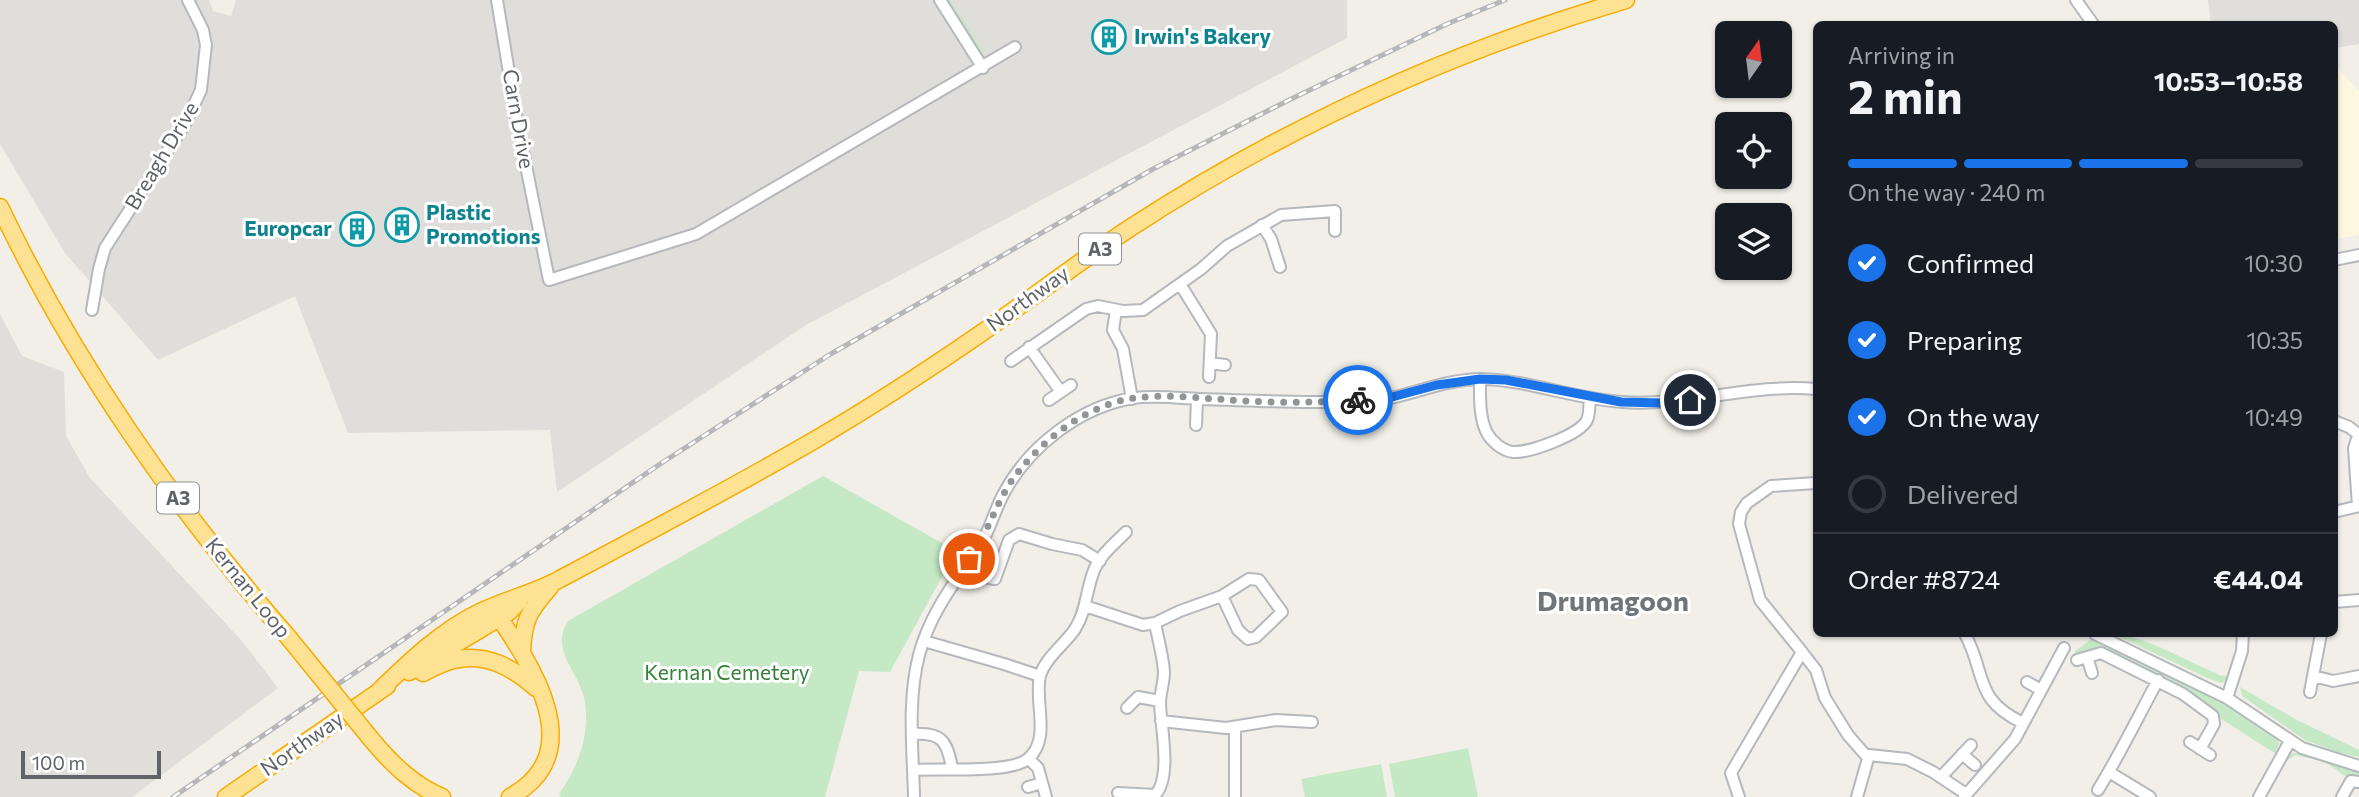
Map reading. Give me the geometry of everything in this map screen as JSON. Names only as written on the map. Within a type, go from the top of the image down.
[{"type":"highway","name":"Northway","points":[[379,691],[401,669],[495,612],[509,612],[523,597],[748,478],[832,430],[983,332],[1131,228],[1282,139],[1406,80],[1473,52],[1626,0]]},
{"type":"highway","name":"Kernan Loop","points":[[0,207],[17,244],[79,350],[156,468],[206,536],[390,762],[415,782],[442,797]]},
{"type":"highway","points":[[522,653],[523,628],[527,617],[554,582]]},
{"type":"highway","name":"Northway","points":[[226,797],[495,612]]},
{"type":"highway","points":[[495,612],[522,653],[543,694],[551,725],[550,745],[545,763],[534,778],[510,797]]},
{"type":"highway","name":"A3","points":[[379,691],[453,660],[468,658],[503,664],[519,673],[543,694]]},
{"type":"street","name":"Breagh Drive","points":[[92,310],[105,248],[185,124],[201,90],[206,45],[203,30],[188,0]]},
{"type":"street","name":"Carn Drive","points":[[496,0],[549,280],[696,234],[983,68]]},
{"type":"street","points":[[940,0],[983,68],[1015,47]]},
{"type":"street","points":[[2076,0],[2084,20]]},
{"type":"street","points":[[1011,362],[1086,309],[1098,306],[1116,310],[1143,310],[1227,246],[1281,215],[1335,211],[1335,231]]},
{"type":"street","points":[[1262,225],[1277,252],[1280,267]]},
{"type":"street","points":[[1264,256],[1277,252]]},
{"type":"street","points":[[2338,259],[2359,256]]},
{"type":"street","points":[[1180,284],[1211,334],[1209,377]]},
{"type":"street","points":[[1116,310],[1114,330],[1123,349],[1132,398]]},
{"type":"street","points":[[1029,347],[1066,389],[1049,401]]},
{"type":"street","points":[[1210,363],[1225,365]]},
{"type":"street","points":[[1480,379],[1482,414],[1488,434],[1500,447],[1512,452],[1529,451],[1580,428],[1587,420],[1590,398]]},
{"type":"street","points":[[914,797],[912,734],[915,674],[924,641],[942,600],[983,540],[1003,494],[1018,471],[1049,438],[1076,420],[1132,398],[1278,402],[1357,400],[1392,397],[1446,383],[1480,379],[1506,380],[1621,402],[1664,403],[1759,390],[1813,389]]},
{"type":"street","points":[[1196,425],[1197,399]]},
{"type":"street","points":[[2338,423],[2359,433],[2354,448],[2359,506],[2338,511]]},
{"type":"street","points":[[1813,484],[1770,486],[1747,503],[1741,512],[1739,524],[1760,600],[1816,670],[1825,698],[1848,736],[1868,758]]},
{"type":"street","points":[[914,770],[1014,767],[1029,759],[1040,743],[1040,676],[1076,627],[1085,606],[1093,571],[1126,533]]},
{"type":"street","points":[[984,577],[995,579],[1009,540],[1019,534],[1082,550],[1100,561]]},
{"type":"street","points":[[1085,606],[1143,625],[1155,623],[1222,596],[1249,579],[1259,580],[1282,612],[1256,637],[1248,639],[1238,630],[1222,596]]},
{"type":"street","points":[[2338,602],[2359,600]]},
{"type":"street","points":[[1118,791],[1158,793],[1163,782],[1160,701],[1164,673],[1155,623]]},
{"type":"street","points":[[1966,637],[1977,663],[1982,686],[1991,700],[2008,716],[2024,723]]},
{"type":"street","points":[[2101,637],[2227,698],[2290,741],[2310,751],[2359,766]]},
{"type":"street","points":[[2227,698],[2242,652],[2243,637]]},
{"type":"street","points":[[2309,692],[2320,637]]},
{"type":"street","points":[[924,641],[1040,676]]},
{"type":"street","points":[[1857,797],[1869,755],[1907,759],[1941,777],[1965,795],[2015,739],[2064,648]]},
{"type":"street","points":[[1740,797],[1731,773],[1802,652]]},
{"type":"street","points":[[2092,673],[2082,658],[2101,653],[2183,694],[2213,716],[2214,724],[2205,752],[2190,742]]},
{"type":"street","points":[[2313,676],[2333,681],[2359,676]]},
{"type":"street","points":[[2098,790],[2158,680]]},
{"type":"street","points":[[2027,682],[2042,690]]},
{"type":"street","points":[[1127,710],[1138,698],[1160,701]]},
{"type":"street","points":[[1161,721],[1235,727],[1276,720],[1312,722]]},
{"type":"street","points":[[1235,727],[1239,792]]},
{"type":"street","points":[[912,734],[930,733],[937,736],[944,742],[952,768]]},
{"type":"street","points":[[2259,797],[2290,741]]},
{"type":"street","points":[[1941,777],[1971,745]]},
{"type":"street","points":[[1962,754],[1975,765]]},
{"type":"street","points":[[1029,759],[1038,768],[1046,797]]},
{"type":"street","points":[[2109,772],[2150,797]]},
{"type":"street","points":[[2342,797],[2350,781],[2359,782]]},
{"type":"street","points":[[1028,787],[1042,783]]},
{"type":"shaded area","points":[[0,0],[209,0],[213,11],[231,16],[236,0],[1347,0],[1347,38],[806,325],[557,492],[550,430],[348,433],[295,296],[158,360],[65,253],[0,144]]},
{"type":"shaded area","points":[[2208,0],[2359,0],[2359,44],[2338,48],[2338,21],[2211,21]]},
{"type":"shaded area","points":[[2338,68],[2359,91],[2359,235],[2338,238]]},
{"type":"shaded area","points":[[0,314],[22,356],[64,372],[66,436],[90,478],[241,640],[278,688],[132,797],[0,797]]},
{"type":"green space","points":[[946,0],[950,0],[984,52],[975,47]]},
{"type":"green space","name":"Kernan Cemetery","points":[[823,476],[956,551],[890,672],[859,671],[825,797],[561,797],[559,794],[581,751],[586,727],[582,691],[562,642],[568,621]]},
{"type":"green space","points":[[2119,637],[2130,637],[2152,644],[2228,679],[2222,683]]},
{"type":"green space","points":[[2093,638],[2208,693],[2243,713],[2277,739],[2279,743],[2276,754],[2168,681],[2101,648],[2082,652],[2075,657],[2075,651]]},
{"type":"green space","points":[[2240,687],[2295,719],[2359,750],[2359,757],[2305,740],[2242,696]]},
{"type":"green space","points":[[1468,748],[1478,797],[1395,797],[1389,764]]},
{"type":"green space","points":[[2296,753],[2359,769],[2359,778],[2345,775],[2313,759],[2296,755],[2286,761],[2283,759],[2288,754]]},
{"type":"green space","points":[[1381,764],[1387,797],[1305,797],[1301,779]]},
{"type":"railway","points":[[173,797],[660,464],[829,355],[1153,169],[1447,24],[1505,0]]},
{"type":"way so far","points":[[969,559],[983,540],[1003,494],[1018,471],[1049,438],[1076,420],[1103,408],[1132,398],[1161,397],[1311,402],[1358,400]]},
{"type":"place","name":"Irwin's Bakery","points":[[1109,37]]},
{"type":"place","name":"Plastic Promotions","points":[[402,225]]},
{"type":"place","name":"Europcar","points":[[357,229]]},
{"type":"district","name":"Drumagoon","points":[[1613,601]]},
{"type":"route","points":[[1358,400],[1392,397],[1437,385],[1480,379],[1506,380],[1621,402],[1664,403],[1690,400]]}]
